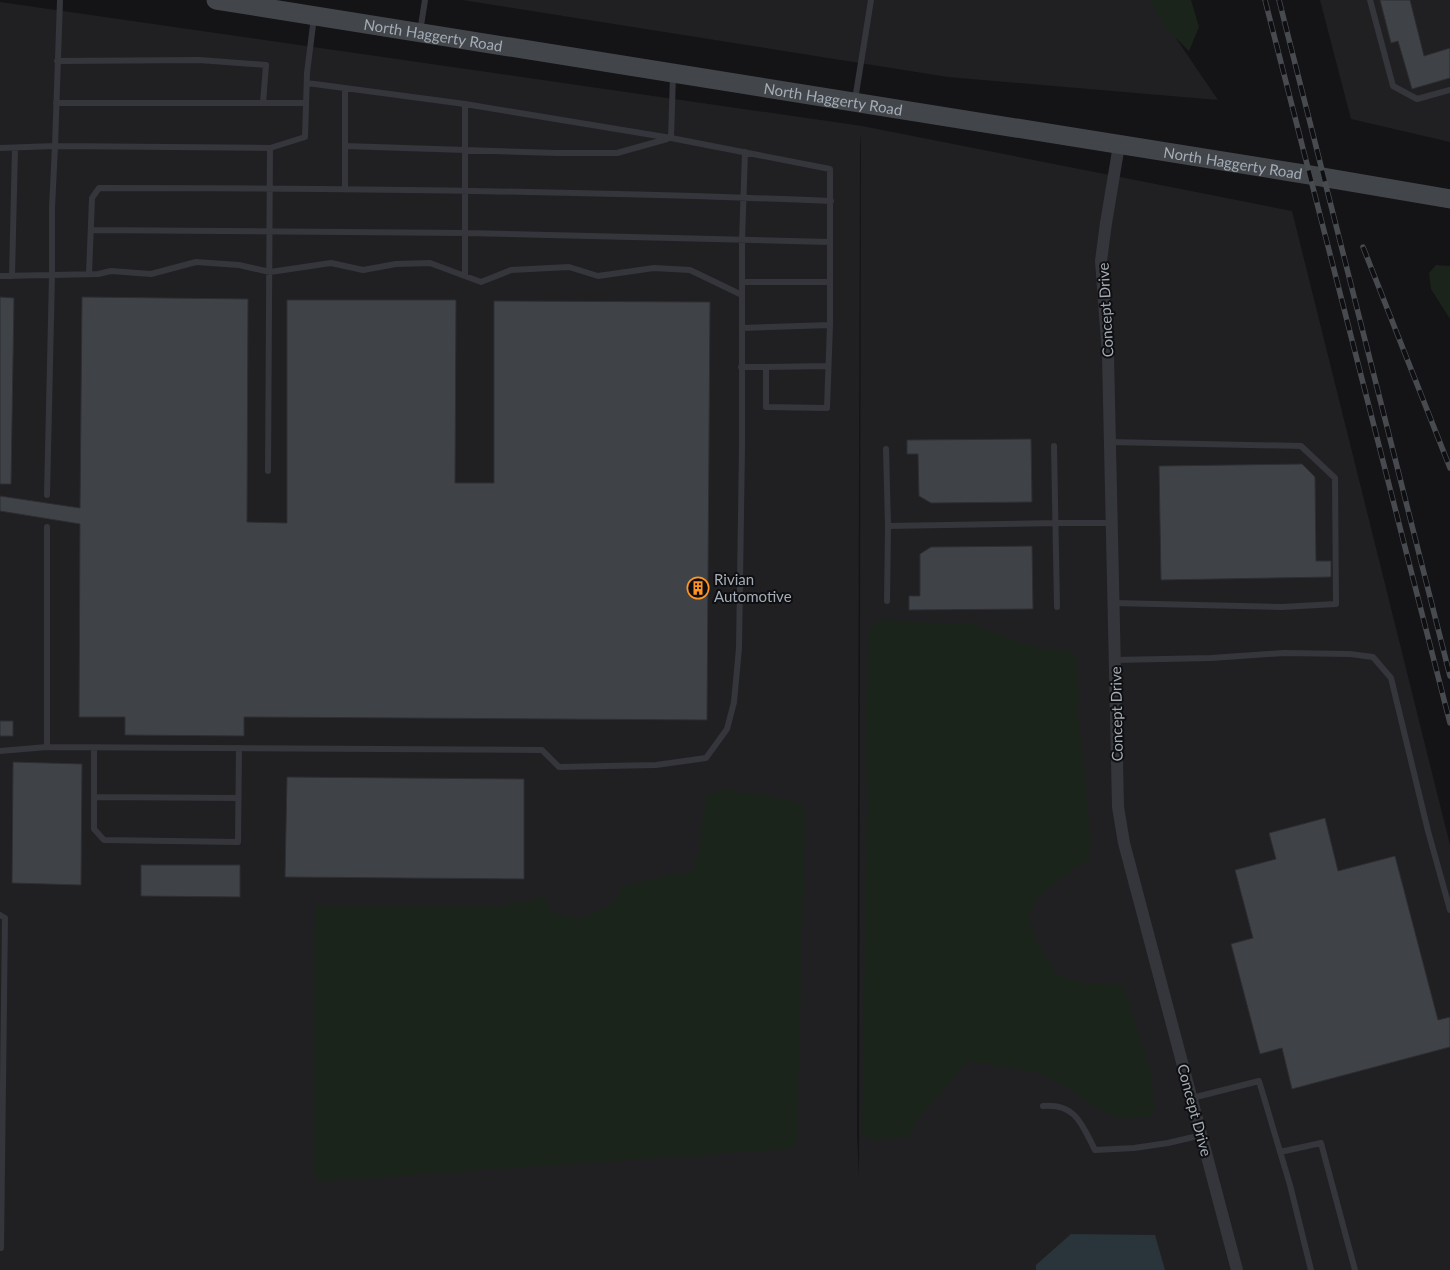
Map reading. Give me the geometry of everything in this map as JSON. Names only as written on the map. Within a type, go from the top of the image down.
[{"type":"street","name":"North Haggerty Road","points":[[216,0],[1450,199]]},
{"type":"street","name":"Concept Drive","points":[[1119,145],[1101,261],[1108,355],[1118,807],[1124,843],[1237,1270]]},
{"type":"lane","points":[[47,495],[52,208],[60,0]]},
{"type":"lane","points":[[420,33],[424,0]]},
{"type":"lane","points":[[854,102],[871,0]]},
{"type":"lane","points":[[1370,0],[1393,86],[1417,99],[1450,90]]},
{"type":"lane","points":[[0,148],[55,146],[270,148],[305,137],[307,83],[315,16]]},
{"type":"lane","points":[[57,61],[199,60],[266,65],[264,103]]},
{"type":"lane","points":[[671,138],[674,73]]},
{"type":"lane","points":[[307,83],[465,104],[671,138],[830,169],[830,324],[827,408],[766,407],[766,367]]},
{"type":"lane","points":[[345,88],[345,189]]},
{"type":"lane","points":[[56,103],[306,103]]},
{"type":"lane","points":[[465,104],[465,276]]},
{"type":"lane","points":[[345,146],[556,153],[617,153],[671,138]]},
{"type":"lane","points":[[12,276],[15,148]]},
{"type":"lane","points":[[268,471],[270,148]]},
{"type":"lane","points":[[0,750],[47,747],[542,750],[559,767],[656,765],[706,758],[727,729],[734,702],[739,648],[742,456],[742,240],[745,152]]},
{"type":"lane","points":[[89,274],[92,198],[99,188],[465,191],[743,197],[831,201]]},
{"type":"lane","points":[[91,230],[465,233],[830,242]]},
{"type":"lane","points":[[0,276],[98,274],[111,271],[152,274],[196,262],[239,265],[270,272],[331,263],[363,270],[396,264],[430,263],[481,282],[511,270],[569,266],[598,276],[654,268],[690,270],[742,296]]},
{"type":"lane","points":[[743,282],[830,282]]},
{"type":"lane","points":[[742,328],[830,324]]},
{"type":"lane","points":[[741,367],[828,366]]},
{"type":"lane","points":[[1110,442],[1301,446],[1335,478],[1336,604],[1282,607],[1114,603]]},
{"type":"lane","points":[[1054,446],[1057,608]]},
{"type":"lane","points":[[886,449],[887,601]]},
{"type":"lane","points":[[888,526],[1111,523]]},
{"type":"lane","points":[[47,747],[48,527]]},
{"type":"lane","points":[[1114,660],[1284,654],[1350,654],[1373,657],[1391,678],[1428,831],[1450,910]]},
{"type":"lane","points":[[94,748],[94,828],[104,840],[238,842],[239,748]]},
{"type":"lane","points":[[94,797],[238,798]]},
{"type":"lane","points":[[0,914],[5,918],[0,1248]]},
{"type":"lane","points":[[1192,1098],[1259,1081],[1290,1186],[1311,1270]]},
{"type":"lane","points":[[1043,1106],[1054,1105],[1064,1107],[1079,1119],[1095,1150],[1134,1148],[1202,1135]]},
{"type":"lane","points":[[1280,1152],[1321,1143],[1355,1270]]},
{"type":"shaded area","points":[[462,0],[1150,0],[1218,100],[948,77]]},
{"type":"shaded area","points":[[1149,0],[1191,0],[1199,27],[1189,51],[1165,27]]},
{"type":"shaded area","points":[[1320,0],[1450,0],[1450,142],[1351,119]]},
{"type":"shaded area","points":[[0,2],[862,126],[1292,211],[1450,845],[1450,1270],[0,1270]],"holes":[[[861,134],[859,1177],[857,1133]]]},
{"type":"shaded area","points":[[1436,265],[1450,266],[1450,319],[1431,289],[1429,273]]},
{"type":"shaded area","points":[[880,619],[970,624],[1031,646],[1074,653],[1079,688],[1078,714],[1091,838],[1089,859],[1038,897],[1029,914],[1036,943],[1057,974],[1083,984],[1106,983],[1124,986],[1150,1072],[1155,1109],[1150,1117],[1126,1119],[1105,1113],[1068,1088],[1040,1073],[968,1061],[920,1117],[907,1137],[871,1140],[862,1135],[867,805],[866,700],[870,628]]},
{"type":"shaded area","points":[[724,789],[793,801],[805,809],[797,1142],[788,1149],[324,1181],[313,1174],[315,906],[498,907],[545,897],[553,913],[581,919],[611,905],[624,885],[693,871],[699,851],[706,795]]},
{"type":"shaded area","points":[[1071,1234],[1155,1235],[1165,1270],[1036,1270],[1036,1265]]},
{"type":"building","points":[[1380,0],[1410,0],[1424,56],[1450,48],[1450,78],[1412,89],[1398,41],[1391,43]]},
{"type":"building","points":[[0,297],[14,298],[11,484],[0,484]]},
{"type":"building","points":[[82,297],[248,299],[247,522],[287,523],[287,300],[456,300],[455,483],[494,483],[494,301],[710,302],[707,720],[244,717],[244,736],[125,735],[125,717],[79,717],[80,524],[0,511],[0,496],[80,508]]},
{"type":"building","points":[[1031,439],[1032,502],[931,503],[919,496],[918,454],[907,454],[907,440]]},
{"type":"building","points":[[1302,464],[1315,477],[1316,561],[1331,561],[1331,577],[1161,580],[1159,466]]},
{"type":"building","points":[[1032,546],[1033,609],[909,610],[909,596],[920,596],[920,554],[931,547]]},
{"type":"building","points":[[0,721],[13,721],[13,736],[0,736]]},
{"type":"building","points":[[13,762],[82,764],[81,885],[12,883]]},
{"type":"building","points":[[287,777],[524,779],[524,879],[285,877]]},
{"type":"building","points":[[1325,818],[1338,871],[1395,856],[1438,1020],[1450,1017],[1450,1047],[1292,1089],[1282,1048],[1260,1054],[1231,944],[1253,938],[1235,870],[1276,859],[1269,833]]},
{"type":"building","points":[[141,865],[240,865],[240,897],[141,896]]},
{"type":"railway","points":[[1265,0],[1450,723]]},
{"type":"railway","points":[[1279,0],[1450,676]]},
{"type":"railway","points":[[1363,247],[1450,468]]},
{"type":"place","name":"Rivian Automotive","points":[[698,588]]}]
